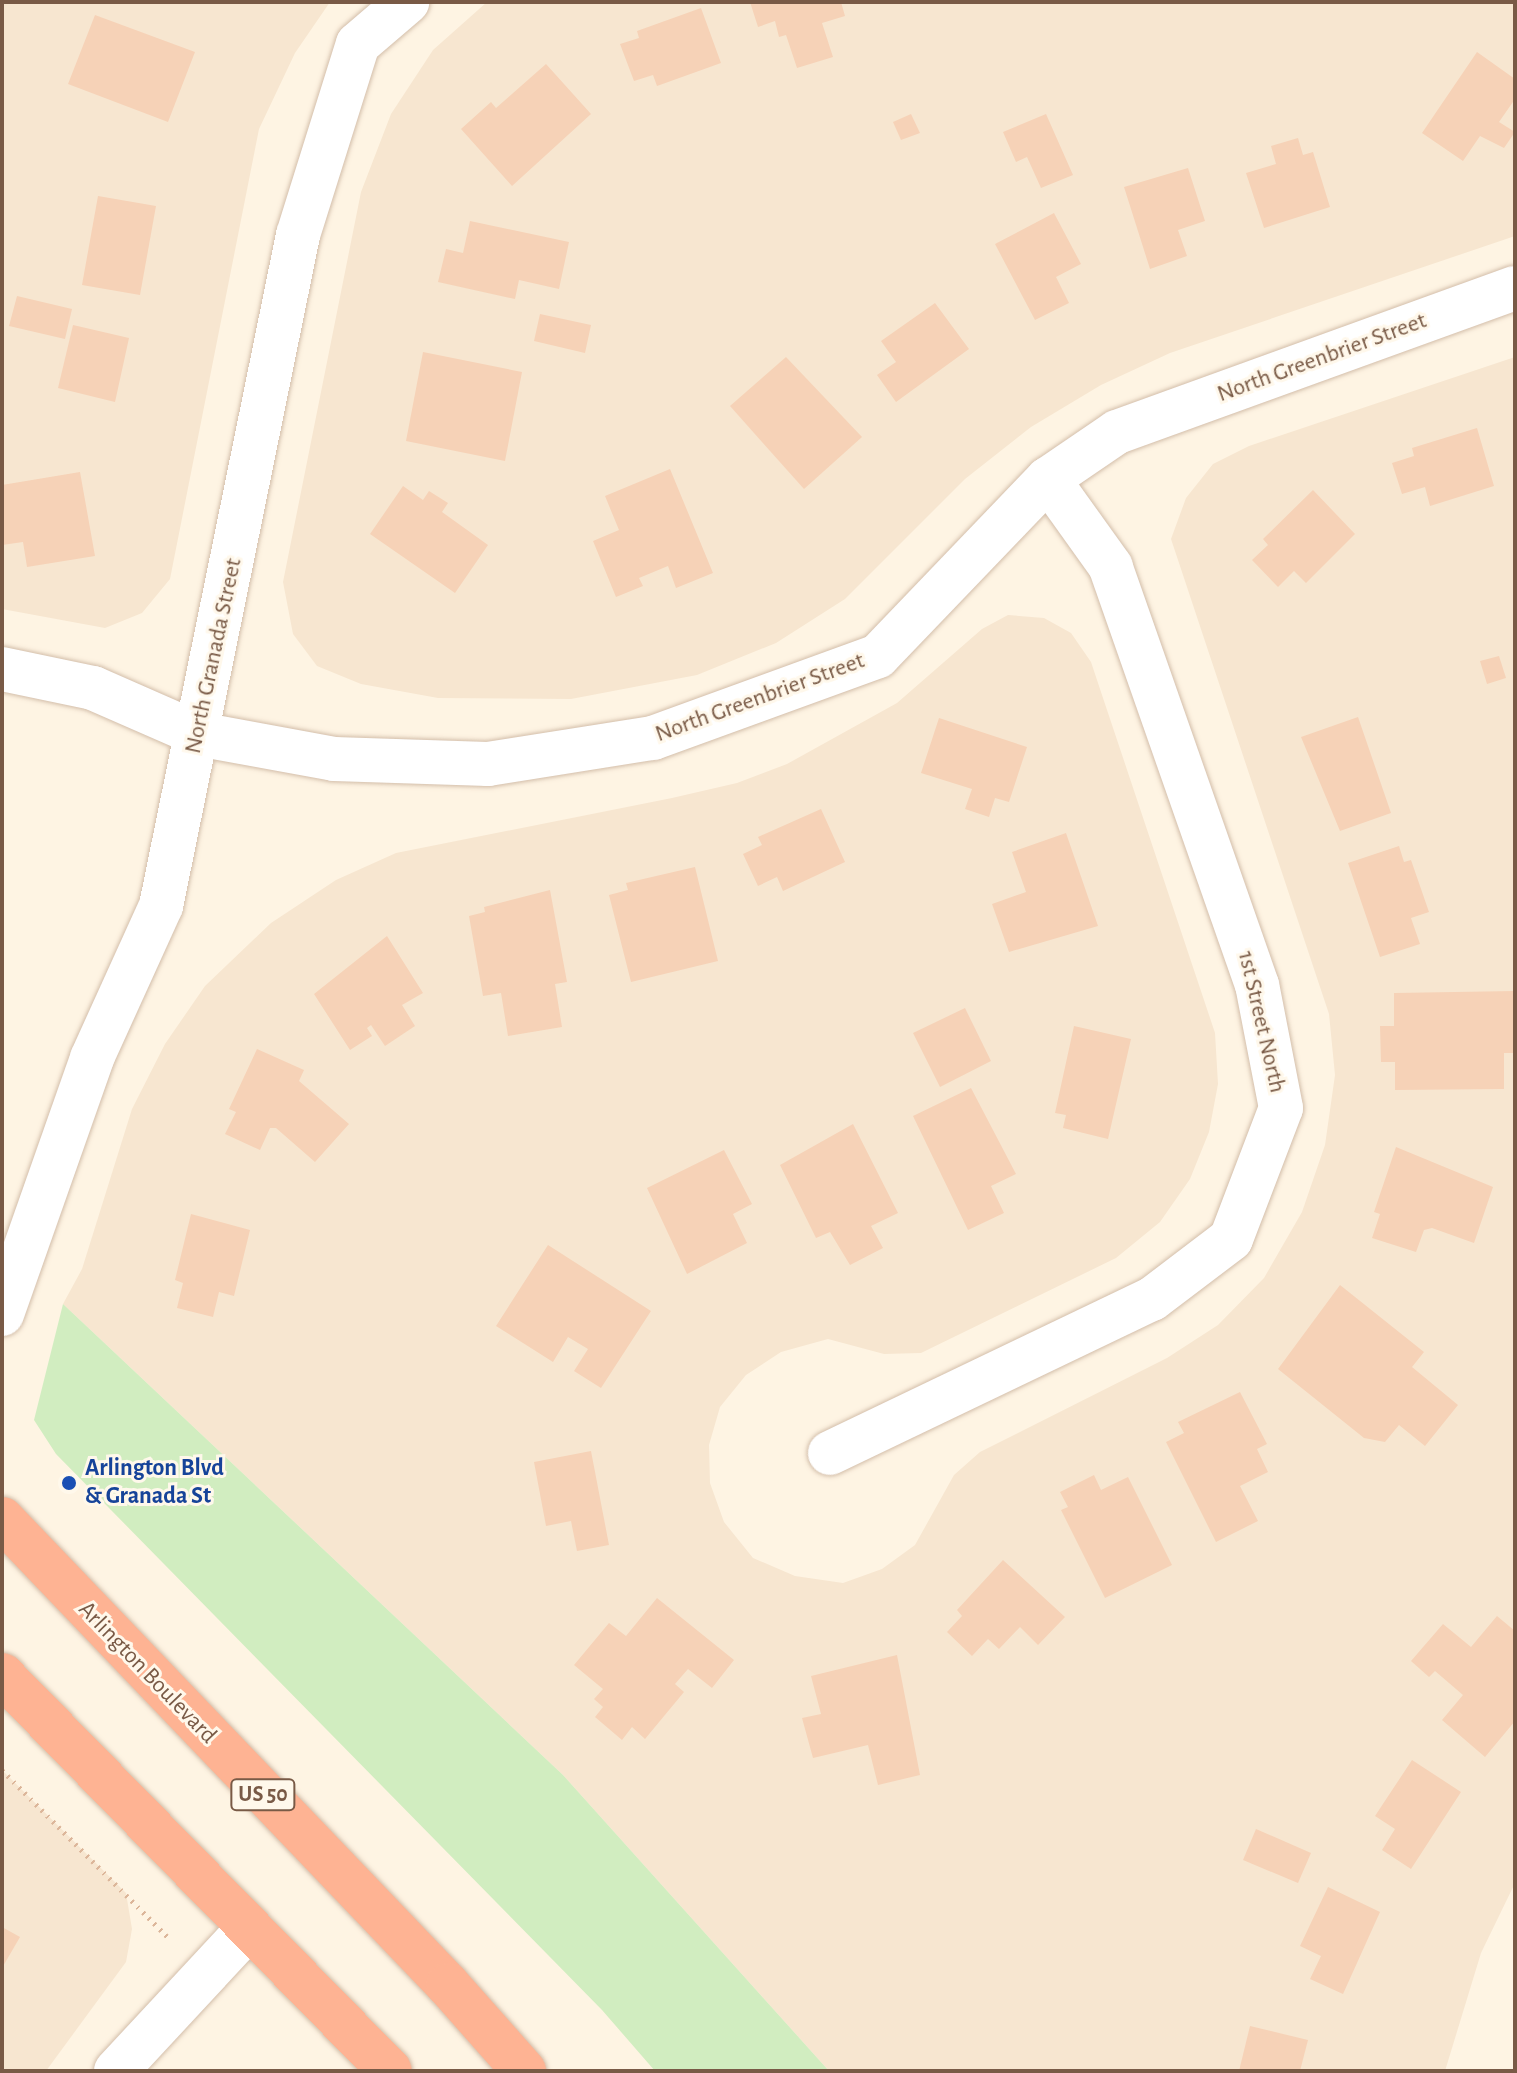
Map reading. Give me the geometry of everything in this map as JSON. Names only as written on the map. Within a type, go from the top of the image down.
[{"type":"highway","name":"Arlington Boulevard","points":[[2,1519],[448,1985],[524,2071]]},
{"type":"highway","points":[[2,1675],[247,1930],[390,2071]]},
{"type":"street","name":"North Granada Street","points":[[2,1314],[92,1058],[161,906],[298,235],[358,44],[407,2]]},
{"type":"street","name":"North Greenbrier Street","points":[[2,669],[93,688],[198,734],[334,759],[488,764],[653,738],[878,656],[1048,479],[1117,432],[1515,288]]},
{"type":"street","name":"1st Street North","points":[[830,1453],[1152,1299],[1231,1239],[1281,1108],[1257,985],[1111,567],[1048,479]]},
{"type":"street","points":[[116,2071],[247,1930]]},
{"type":"path","points":[[2,1770],[203,1974]]},
{"type":"shaded area","points":[[2,2],[330,2],[295,53],[259,129],[170,579],[142,613],[105,628],[2,609]]},
{"type":"shaded area","points":[[487,2],[1515,2],[1515,236],[1170,353],[1101,385],[1031,427],[965,479],[845,599],[776,643],[697,675],[571,699],[438,698],[361,684],[317,666],[293,634],[283,582],[361,192],[391,114],[433,50]]},
{"type":"shaded area","points":[[1515,357],[1515,1883],[1481,1953],[1445,2071],[829,2071],[563,1775],[63,1304],[82,1269],[132,1109],[165,1044],[205,986],[271,923],[336,880],[396,853],[672,798],[737,783],[787,764],[897,703],[982,629],[1008,615],[1044,618],[1071,633],[1091,662],[1215,1033],[1218,1084],[1209,1132],[1190,1179],[1160,1222],[1116,1258],[921,1353],[884,1354],[828,1339],[781,1352],[746,1375],[720,1407],[709,1445],[710,1483],[724,1522],[753,1558],[795,1576],[843,1583],[882,1569],[915,1545],[954,1475],[980,1452],[1167,1358],[1218,1325],[1264,1278],[1302,1212],[1325,1145],[1335,1075],[1329,1014],[1171,539],[1186,498],[1213,464],[1249,446]]},
{"type":"shaded area","points":[[2,1770],[126,1893],[132,1929],[126,1962],[46,2071],[2,2071]]},
{"type":"green space","points":[[63,1304],[563,1775],[829,2071],[655,2071],[602,2010],[56,1454],[34,1420]]},
{"type":"building","points":[[750,2],[841,2],[845,16],[822,23],[833,57],[797,68],[786,35],[779,37],[775,21],[758,27]]},
{"type":"building","points":[[701,8],[721,63],[657,86],[653,75],[634,81],[620,44],[639,38],[637,31]]},
{"type":"building","points":[[95,15],[195,52],[168,122],[68,84]]},
{"type":"building","points":[[1477,52],[1515,79],[1515,99],[1499,122],[1515,132],[1504,148],[1480,136],[1463,161],[1422,133]]},
{"type":"building","points":[[546,64],[591,114],[512,186],[461,129],[491,102],[496,108]]},
{"type":"building","points":[[911,114],[920,133],[901,140],[893,122]]},
{"type":"building","points":[[1046,114],[1073,175],[1041,188],[1027,157],[1016,162],[1003,132]]},
{"type":"building","points":[[1298,138],[1303,155],[1313,152],[1330,207],[1264,228],[1246,173],[1276,164],[1271,146]]},
{"type":"building","points":[[1188,168],[1205,221],[1178,230],[1187,256],[1150,269],[1124,187]]},
{"type":"building","points":[[98,196],[156,206],[140,295],[82,285]]},
{"type":"building","points":[[1054,213],[1081,264],[1056,277],[1069,303],[1035,320],[995,244]]},
{"type":"building","points":[[470,221],[569,242],[559,289],[519,280],[515,299],[438,282],[446,249],[463,253]]},
{"type":"building","points":[[17,296],[72,309],[65,339],[9,326]]},
{"type":"building","points":[[935,303],[969,349],[896,402],[877,375],[896,362],[881,341]]},
{"type":"building","points":[[540,314],[591,325],[585,353],[534,341]]},
{"type":"building","points":[[73,325],[129,338],[115,402],[58,388]]},
{"type":"building","points":[[423,352],[522,372],[505,461],[406,441]]},
{"type":"building","points":[[786,357],[862,437],[804,489],[730,406]]},
{"type":"building","points":[[1477,428],[1494,486],[1430,506],[1425,487],[1402,494],[1392,463],[1414,456],[1412,448]]},
{"type":"building","points":[[670,469],[713,573],[676,588],[668,566],[639,578],[643,586],[616,597],[593,541],[619,530],[605,496]]},
{"type":"building","points":[[80,472],[95,556],[27,567],[23,542],[2,545],[2,485]]},
{"type":"building","points":[[403,486],[423,500],[429,491],[448,503],[442,512],[488,545],[455,593],[370,534]]},
{"type":"building","points":[[1313,490],[1355,534],[1306,583],[1294,571],[1278,587],[1252,560],[1268,545],[1263,539]]},
{"type":"building","points":[[1499,656],[1506,678],[1487,684],[1480,661]]},
{"type":"building","points":[[1358,717],[1391,813],[1340,831],[1301,737]]},
{"type":"building","points":[[939,718],[1027,747],[1009,802],[995,798],[989,817],[965,809],[972,789],[921,773]]},
{"type":"building","points":[[821,809],[845,862],[783,891],[777,877],[758,886],[743,854],[762,845],[758,837]]},
{"type":"building","points":[[1066,833],[1098,926],[1009,952],[992,904],[1026,892],[1012,852]]},
{"type":"building","points":[[1399,846],[1404,862],[1411,860],[1429,912],[1411,918],[1420,944],[1380,957],[1348,863]]},
{"type":"building","points":[[695,867],[718,961],[631,982],[609,895],[628,890],[626,883]]},
{"type":"building","points":[[550,890],[567,982],[555,984],[562,1027],[508,1036],[501,993],[483,996],[469,916],[485,912],[484,907]]},
{"type":"building","points":[[387,936],[423,993],[402,1005],[415,1026],[385,1046],[371,1025],[367,1028],[372,1036],[350,1050],[314,994]]},
{"type":"building","points":[[1515,991],[1515,1053],[1504,1053],[1504,1089],[1395,1090],[1395,1062],[1381,1062],[1380,1026],[1394,1026],[1394,993]]},
{"type":"building","points":[[965,1008],[991,1061],[940,1087],[913,1033]]},
{"type":"building","points":[[1074,1026],[1131,1039],[1108,1139],[1063,1128],[1066,1115],[1055,1113]]},
{"type":"building","points":[[257,1049],[304,1070],[299,1081],[349,1124],[315,1162],[276,1128],[270,1128],[260,1150],[225,1134],[236,1112],[229,1109]]},
{"type":"building","points":[[971,1088],[1016,1174],[991,1186],[1004,1213],[968,1230],[913,1116]]},
{"type":"building","points":[[853,1124],[898,1213],[871,1226],[883,1248],[850,1265],[830,1232],[816,1238],[780,1165]]},
{"type":"building","points":[[1396,1147],[1493,1187],[1474,1243],[1432,1228],[1424,1230],[1416,1252],[1372,1238],[1380,1214],[1374,1212]]},
{"type":"building","points":[[724,1150],[752,1204],[733,1214],[747,1243],[687,1274],[647,1188]]},
{"type":"building","points":[[191,1214],[250,1230],[234,1296],[219,1292],[213,1317],[177,1308],[183,1283],[175,1280]]},
{"type":"building","points":[[548,1245],[651,1311],[601,1388],[574,1371],[588,1349],[568,1337],[553,1362],[496,1326]]},
{"type":"building","points":[[1340,1285],[1424,1352],[1412,1367],[1458,1405],[1425,1446],[1399,1425],[1385,1442],[1364,1438],[1278,1369]]},
{"type":"building","points":[[1240,1392],[1267,1444],[1257,1449],[1268,1472],[1240,1486],[1258,1521],[1216,1542],[1166,1442],[1184,1433],[1178,1422]]},
{"type":"building","points":[[591,1451],[609,1545],[577,1551],[571,1521],[546,1526],[534,1462]]},
{"type":"building","points":[[1094,1475],[1101,1490],[1128,1477],[1172,1565],[1105,1598],[1061,1510],[1068,1507],[1060,1492]]},
{"type":"building","points":[[1003,1560],[1065,1617],[1038,1645],[1020,1627],[999,1649],[988,1639],[972,1656],[947,1632],[962,1616],[957,1610]]},
{"type":"building","points":[[657,1598],[734,1660],[712,1688],[688,1669],[675,1684],[684,1692],[645,1739],[632,1727],[622,1740],[595,1717],[603,1707],[594,1699],[603,1689],[574,1665],[609,1623],[626,1636]]},
{"type":"building","points":[[1497,1616],[1515,1631],[1515,1721],[1485,1757],[1442,1720],[1463,1695],[1435,1671],[1429,1677],[1411,1661],[1443,1624],[1471,1647]]},
{"type":"building","points":[[897,1655],[920,1775],[878,1785],[868,1745],[813,1758],[802,1718],[821,1714],[811,1676]]},
{"type":"building","points":[[1412,1760],[1461,1792],[1411,1869],[1382,1850],[1395,1829],[1375,1816]]},
{"type":"building","points":[[1256,1829],[1311,1853],[1298,1883],[1243,1860]]},
{"type":"building","points":[[1328,1887],[1380,1912],[1343,1994],[1310,1979],[1321,1956],[1300,1946]]},
{"type":"building","points":[[2,1927],[20,1937],[2,1968]]},
{"type":"building","points":[[1250,2026],[1308,2040],[1300,2071],[1239,2071]]},
{"type":"place","name":"Arlington Blvd & Granada St","points":[[69,1483]]}]
